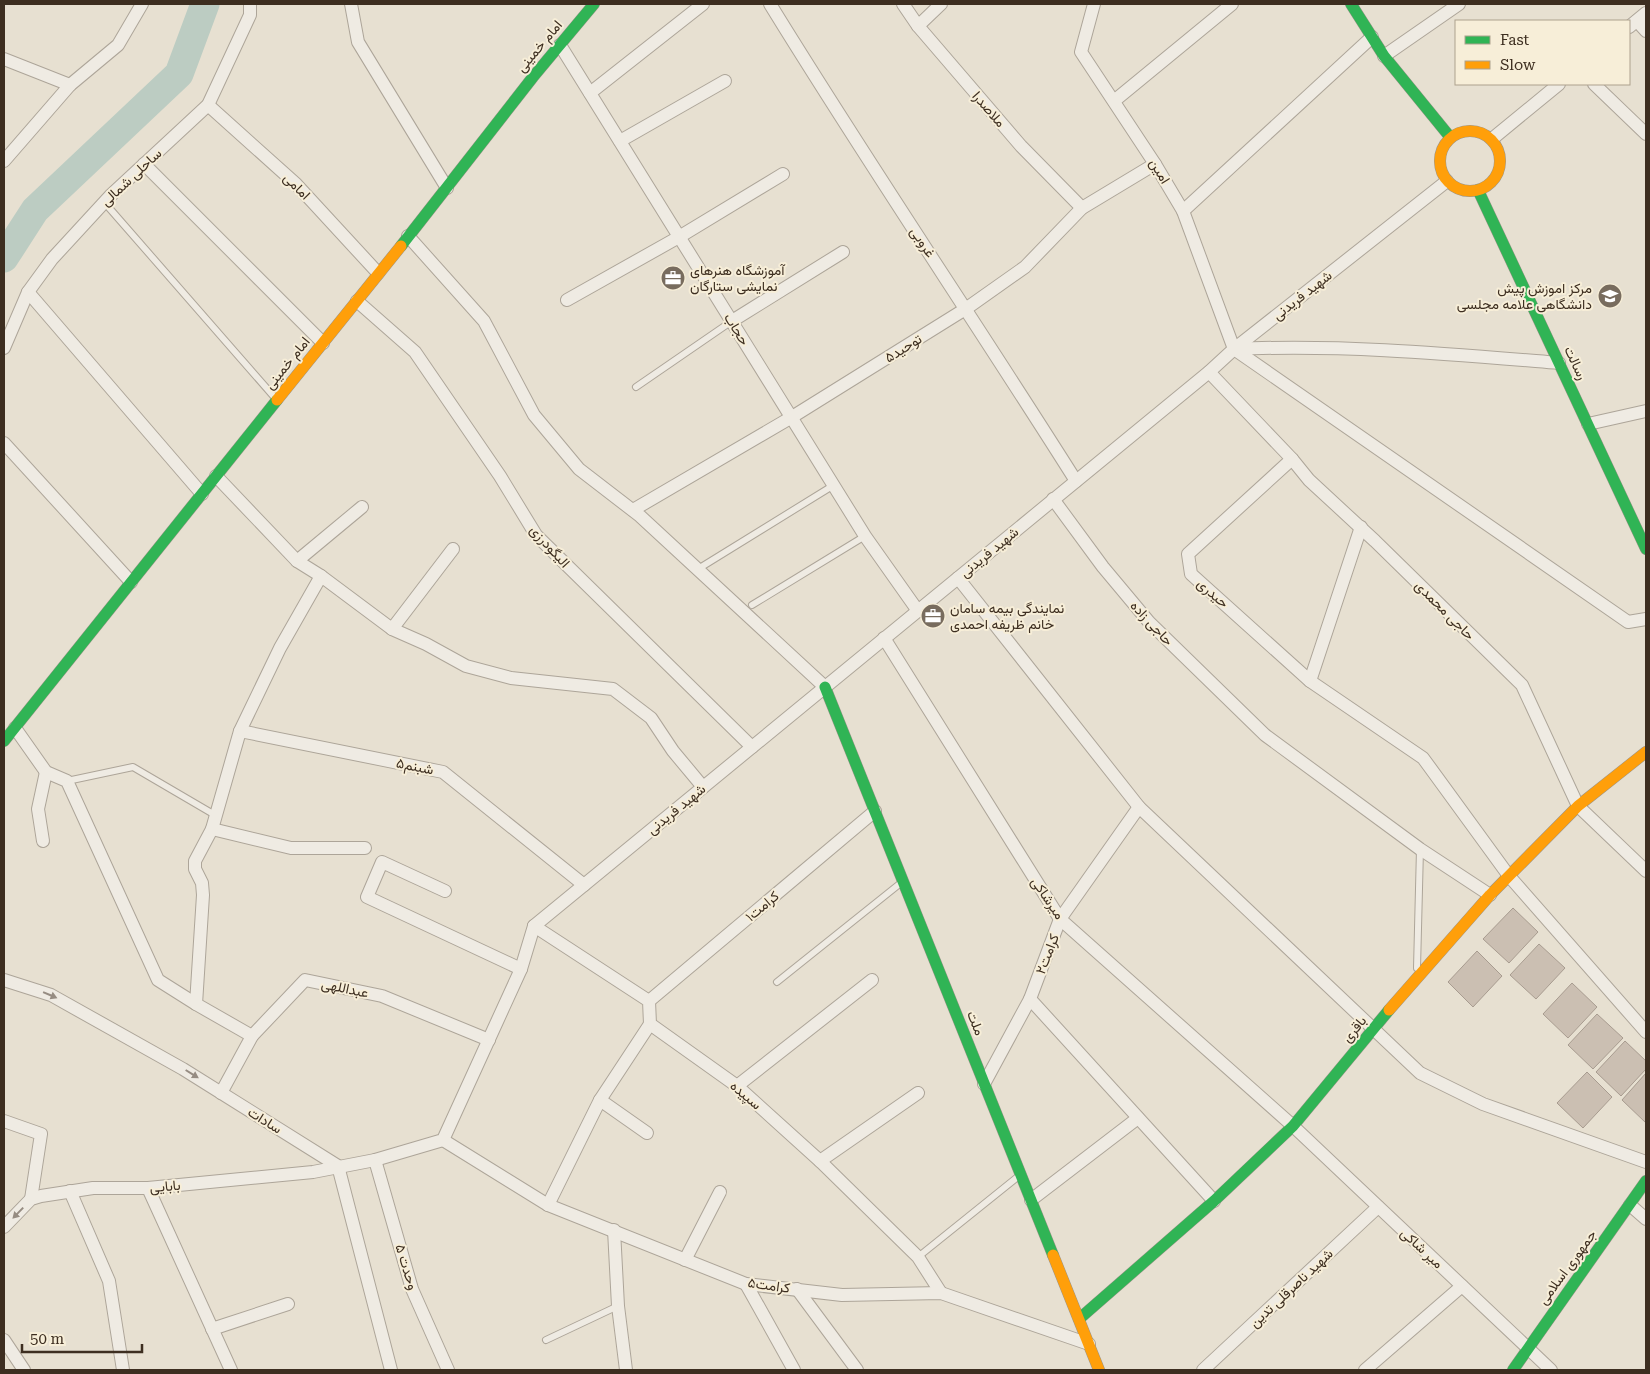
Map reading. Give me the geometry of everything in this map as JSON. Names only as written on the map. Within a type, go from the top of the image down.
[{"type":"street","points":[[4,161],[70,85],[118,45],[142,4]]},
{"type":"street","name":"ساحلی شمالی","points":[[4,348],[28,292],[52,259],[104,202],[208,105],[250,15],[250,4]]},
{"type":"street","points":[[351,4],[358,42],[447,188]]},
{"type":"street","points":[[590,93],[703,4]]},
{"type":"street","name":"غروبی","points":[[770,4],[850,134],[967,308],[1076,481]]},
{"type":"street","name":"ملاصدرا","points":[[904,4],[918,26],[1021,146],[1082,208]]},
{"type":"street","points":[[918,26],[941,4]]},
{"type":"street","name":"امین","points":[[1094,4],[1081,52],[1155,164],[1183,211],[1234,349]]},
{"type":"street","points":[[1114,102],[1232,4]]},
{"type":"street","points":[[1351,4],[1384,56],[1450,137]]},
{"type":"street","points":[[1384,56],[1459,4]]},
{"type":"street","name":"امام خمینی","points":[[4,741],[447,188],[560,45],[588,6]]},
{"type":"street","points":[[1637,20],[1646,31]]},
{"type":"street","points":[[1183,211],[1372,37]]},
{"type":"street","name":"حجاب","points":[[560,45],[865,536],[918,611]]},
{"type":"street","points":[[4,59],[70,85]]},
{"type":"street","points":[[620,141],[725,81]]},
{"type":"street","points":[[1492,139],[1558,85]]},
{"type":"street","points":[[1595,85],[1646,134]]},
{"type":"street","name":"امامی","points":[[208,105],[296,184],[378,273]]},
{"type":"street","points":[[1466,130],[1476,130],[1492,139],[1498,148],[1500,169],[1487,186],[1478,190],[1461,190],[1447,181],[1439,163],[1444,145],[1450,137],[1466,130]]},
{"type":"street","points":[[144,164],[323,343]]},
{"type":"street","name":"توحید۵","points":[[633,510],[792,417],[967,308],[1025,267],[1082,208],[1155,164]]},
{"type":"street","points":[[567,300],[679,237],[782,174]]},
{"type":"street","name":"شهید فریدنی","points":[[534,926],[1209,372],[1234,349],[1447,181]]},
{"type":"street","name":"رسالت","points":[[1478,190],[1646,549]]},
{"type":"street","points":[[408,236],[484,321],[534,415],[579,469],[633,510],[825,687]]},
{"type":"street","points":[[732,322],[843,252]]},
{"type":"street","points":[[28,292],[202,494]]},
{"type":"street","name":"الیگودرزی","points":[[356,301],[415,352],[500,476],[536,535],[752,747]]},
{"type":"street","points":[[1234,349],[1368,348],[1559,362]]},
{"type":"street","points":[[1234,349],[1628,622],[1646,619]]},
{"type":"street","name":"حاجی محمدی","points":[[1209,372],[1292,459],[1309,480],[1361,527],[1522,685],[1578,806],[1646,871]]},
{"type":"street","points":[[1588,424],[1646,411]]},
{"type":"street","points":[[4,443],[131,582]]},
{"type":"street","name":"حیدری","points":[[1292,459],[1188,554],[1191,574],[1310,681]]},
{"type":"street","points":[[216,476],[297,561],[321,576],[392,630],[426,644],[466,666],[511,678],[613,689],[651,718],[673,751],[703,787]]},
{"type":"street","name":"حاجی زاده","points":[[1053,499],[1103,568],[1149,622],[1265,736],[1420,849],[1490,895]]},
{"type":"street","points":[[297,561],[362,507]]},
{"type":"street","points":[[1361,527],[1310,681],[1423,758],[1509,876],[1646,1032]]},
{"type":"street","points":[[392,630],[453,549]]},
{"type":"street","points":[[196,1004],[203,895],[202,883],[195,870],[195,861],[212,829],[240,731],[280,648],[321,576]]},
{"type":"street","points":[[958,578],[1138,807],[1375,1028],[1420,1073],[1483,1104],[1646,1162]]},
{"type":"street","name":"میرشاکی","points":[[884,638],[1060,919],[1294,1126]]},
{"type":"street","name":"ملت","points":[[825,687],[1099,1370]]},
{"type":"street","points":[[15,728],[46,772],[67,781],[158,980],[252,1036]]},
{"type":"street","name":"شبنم۵","points":[[240,731],[443,772],[584,884]]},
{"type":"street","name":"باقری","points":[[1079,1319],[1214,1201],[1294,1126],[1417,975],[1490,895],[1578,806],[1646,752]]},
{"type":"street","points":[[43,841],[38,809],[46,772]]},
{"type":"street","name":"کرامت۲","points":[[984,1084],[1030,999],[1060,919],[1138,807]]},
{"type":"street","name":"کرامت۱","points":[[649,1001],[875,811]]},
{"type":"street","points":[[212,829],[290,848],[365,848]]},
{"type":"street","points":[[446,891],[382,862],[367,897],[520,969]]},
{"type":"street","points":[[443,1140],[520,969],[534,926],[649,1001],[650,1024],[600,1100],[548,1205]]},
{"type":"street","name":"سادات","points":[[4,980],[51,994],[221,1092],[338,1166]]},
{"type":"street","name":"عبداللهی","points":[[221,1092],[252,1036],[306,980],[382,996],[488,1040]]},
{"type":"street","points":[[737,1086],[872,980]]},
{"type":"street","points":[[1030,999],[1214,1201]]},
{"type":"street","name":"سپیده","points":[[650,1024],[737,1086],[820,1161],[918,1257],[941,1293]]},
{"type":"street","points":[[820,1161],[918,1094]]},
{"type":"street","points":[[600,1100],[647,1133]]},
{"type":"street","points":[[1031,1200],[1138,1118]]},
{"type":"street","points":[[4,1121],[41,1134],[31,1199],[4,1227]]},
{"type":"street","name":"میر شاکی","points":[[1294,1126],[1551,1370]]},
{"type":"street","name":"بابایی","points":[[31,1199],[70,1191],[148,1188],[313,1172],[376,1160],[443,1140]]},
{"type":"street","name":"کرامت۵","points":[[443,1140],[548,1205],[746,1284],[842,1294],[941,1293],[1089,1344]]},
{"type":"street","name":"وحدت ۵","points":[[376,1160],[412,1289],[448,1370]]},
{"type":"street","points":[[338,1166],[391,1370]]},
{"type":"street","name":"جمهوری اسلامی","points":[[1512,1370],[1646,1181]]},
{"type":"street","points":[[148,1188],[231,1370]]},
{"type":"street","points":[[70,1191],[109,1281],[123,1370]]},
{"type":"street","points":[[686,1260],[720,1192]]},
{"type":"street","points":[[1630,1205],[1646,1219]]},
{"type":"street","name":"شهید ناصرقلی تدین","points":[[1203,1370],[1378,1206]]},
{"type":"street","points":[[614,1230],[618,1306],[626,1370]]},
{"type":"street","points":[[746,1284],[794,1370]]},
{"type":"street","points":[[1365,1370],[1462,1286]]},
{"type":"street","points":[[797,1289],[857,1370]]},
{"type":"street","points":[[212,1328],[288,1304]]},
{"type":"street","points":[[4,1340],[24,1370]]},
{"type":"lane","points":[[104,202],[277,400]]},
{"type":"lane","points":[[636,387],[732,322]]},
{"type":"lane","points":[[698,569],[834,486]]},
{"type":"lane","points":[[752,604],[865,536]]},
{"type":"lane","points":[[67,781],[133,767],[215,815]]},
{"type":"lane","points":[[1417,975],[1420,849]]},
{"type":"lane","points":[[777,982],[903,881]]},
{"type":"lane","points":[[918,1257],[1021,1174]]},
{"type":"lane","points":[[546,1340],[618,1306]]},
{"type":"building","points":[[1513,908],[1538,932],[1509,963],[1483,939]]},
{"type":"building","points":[[1539,944],[1565,968],[1536,999],[1510,975]]},
{"type":"building","points":[[1477,951],[1502,976],[1473,1007],[1448,982]]},
{"type":"building","points":[[1572,983],[1597,1007],[1568,1038],[1543,1014]]},
{"type":"building","points":[[1597,1014],[1623,1038],[1593,1069],[1568,1045]]},
{"type":"building","points":[[1625,1041],[1646,1061],[1646,1069],[1621,1096],[1596,1072]]},
{"type":"building","points":[[1587,1072],[1612,1097],[1583,1128],[1557,1103]]},
{"type":"building","points":[[1646,1073],[1646,1123],[1622,1100]]},
{"type":"waterway","points":[[4,258],[35,210],[179,74],[205,4]]},
{"type":"traffic: fast","points":[[401,246],[533,77],[594,4]]},
{"type":"traffic: fast","points":[[1351,4],[1384,56],[1450,137]]},
{"type":"traffic: fast","points":[[1478,190],[1646,549]]},
{"type":"traffic: fast","points":[[4,741],[277,400]]},
{"type":"traffic: fast","points":[[825,687],[1053,1255]]},
{"type":"traffic: fast","points":[[1079,1319],[1214,1201],[1293,1126],[1389,1010]]},
{"type":"traffic: fast","points":[[1513,1370],[1646,1181]]},
{"type":"traffic: slow","points":[[1464,131],[1476,131],[1492,139],[1498,149],[1500,161],[1498,173],[1492,183],[1476,191],[1464,191],[1448,183],[1440,167],[1440,155],[1448,139],[1464,131]]},
{"type":"traffic: slow","points":[[277,400],[401,246]]},
{"type":"traffic: slow","points":[[1389,1010],[1490,895],[1578,806],[1646,752]]},
{"type":"traffic: slow","points":[[1053,1255],[1099,1370]]},
{"type":"place","name":"آموزشگاه هنرهای نمایشی ستارگان","points":[[673,278]]},
{"type":"place","name":"مرکز اموزش پیش دانشگاهی علامه مجلسی","points":[[1610,296]]},
{"type":"place","name":"نمایندگی بیمه سامان خانم ظریفه احمدی","points":[[933,616]]}]
